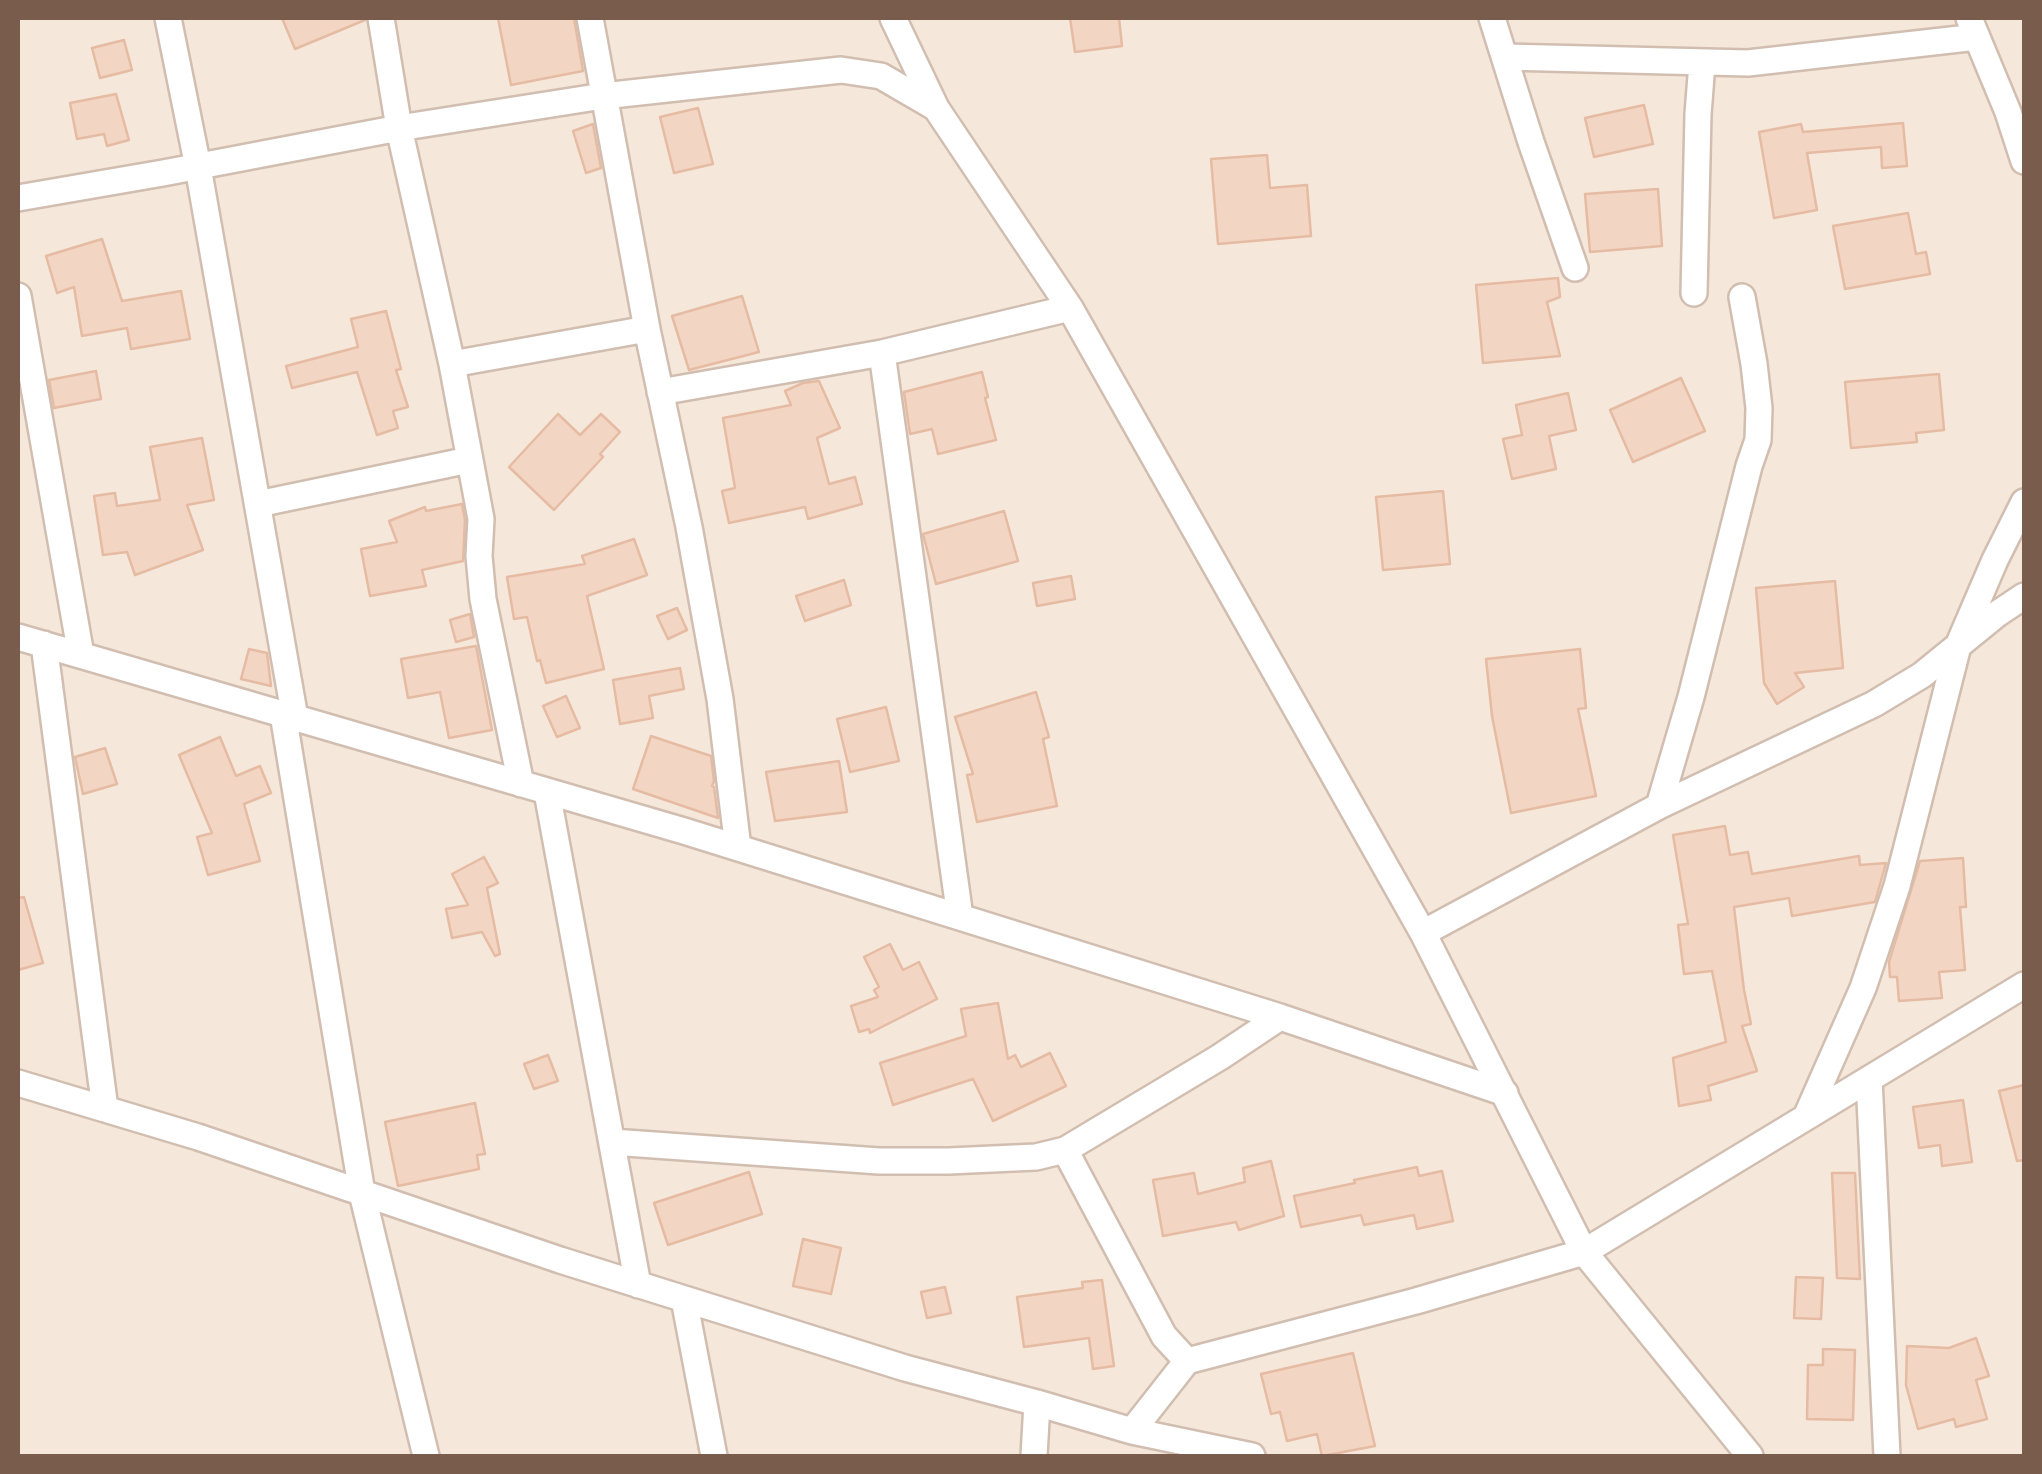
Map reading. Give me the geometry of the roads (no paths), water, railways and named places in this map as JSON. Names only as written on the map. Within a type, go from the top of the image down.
[{"type":"street","points":[[168,18],[258,504],[362,1193],[426,1456]]},
{"type":"street","points":[[381,18],[399,128],[452,364],[481,519],[483,599],[521,784]]},
{"type":"street","points":[[590,18],[720,699],[738,848]]},
{"type":"street","points":[[893,18],[936,108],[1070,308],[1424,933],[1584,1252],[1750,1456]]},
{"type":"street","points":[[1492,18],[1575,268]]},
{"type":"street","points":[[1504,57],[1748,63],[1973,27],[2024,161]]},
{"type":"street","points":[[1694,293],[1702,64]]},
{"type":"street","points":[[18,198],[399,128],[603,96],[842,70],[881,76],[936,108]]},
{"type":"street","points":[[18,296],[82,655]]},
{"type":"street","points":[[1659,806],[1758,440],[1758,394],[1742,297]]},
{"type":"street","points":[[660,392],[882,353],[1070,308]]},
{"type":"street","points":[[452,364],[647,329]]},
{"type":"street","points":[[882,353],[960,916]]},
{"type":"street","points":[[258,504],[469,460]]},
{"type":"street","points":[[1806,1117],[1863,988],[1897,886],[1958,646],[2024,502]]},
{"type":"street","points":[[1424,933],[1659,806],[1874,704],[1922,675],[2024,596]]},
{"type":"street","points":[[18,637],[960,916],[1505,1093]]},
{"type":"street","points":[[44,644],[104,1109]]},
{"type":"street","points":[[547,792],[638,1285]]},
{"type":"street","points":[[1132,1431],[1187,1361],[1584,1252],[2024,985]]},
{"type":"street","points":[[612,1142],[879,1161],[1036,1157],[1065,1150],[1280,1017]]},
{"type":"street","points":[[1869,1079],[1886,1456]]},
{"type":"street","points":[[18,1083],[198,1137],[638,1285],[906,1368],[1132,1431],[1252,1456]]},
{"type":"street","points":[[1065,1150],[1164,1336],[1187,1361]]},
{"type":"street","points":[[684,1299],[714,1456]]},
{"type":"street","points":[[1034,1456],[1037,1403]]}]
